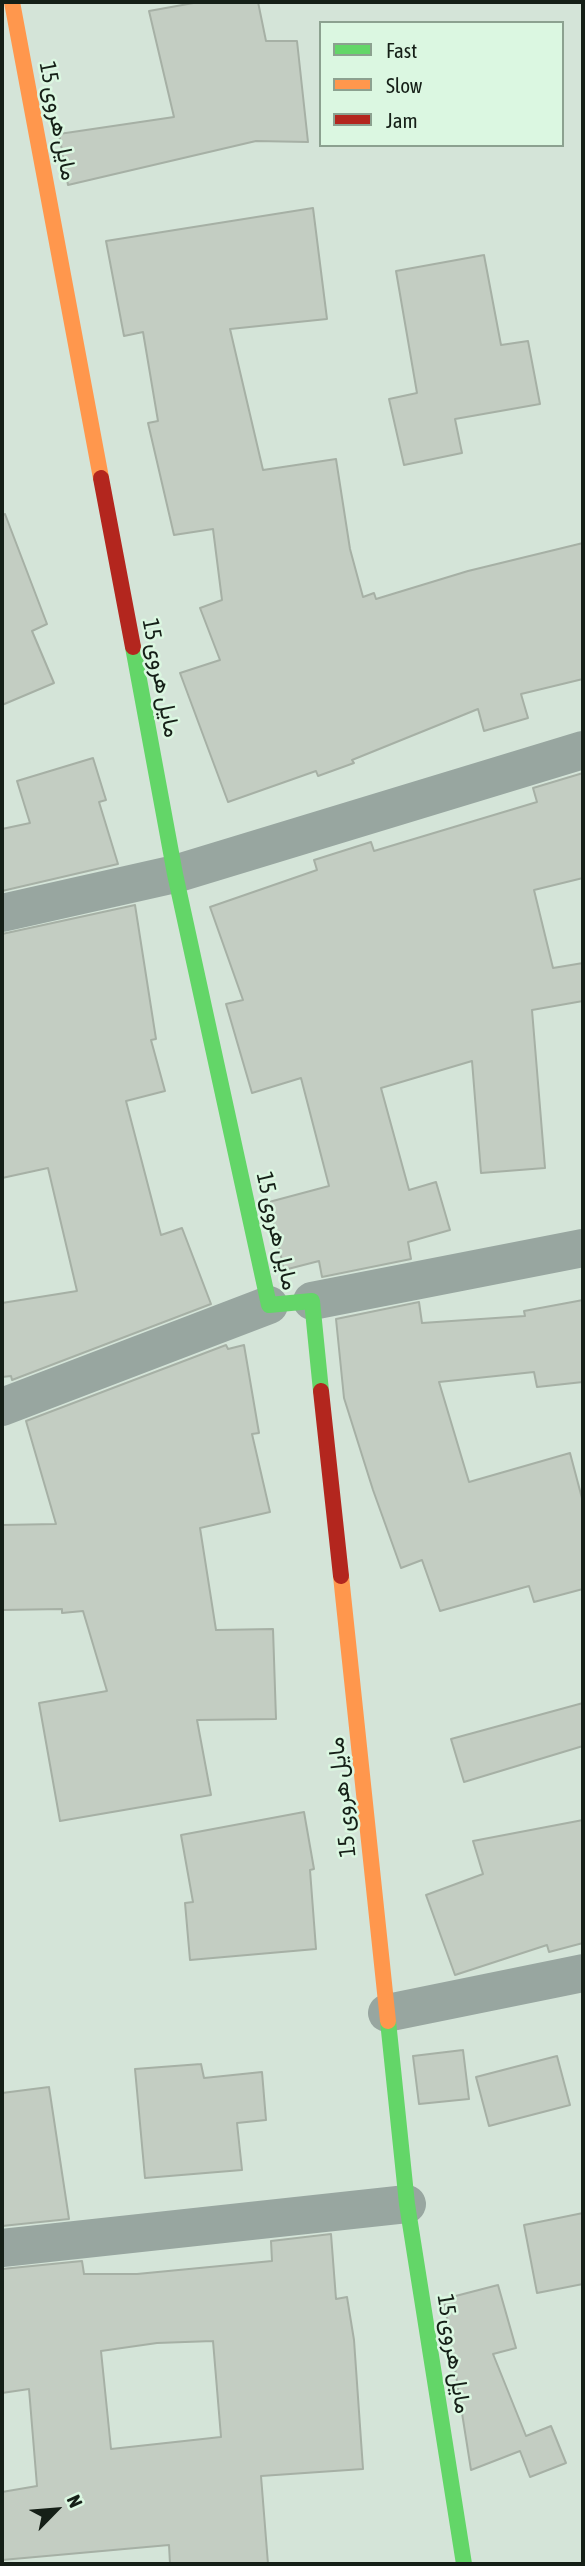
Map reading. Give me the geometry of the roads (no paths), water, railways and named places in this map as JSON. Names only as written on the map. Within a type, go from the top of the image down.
[{"type":"street","name":"مایل هروی 15","points":[[12,2],[175,874],[269,1305],[312,1301],[407,2204],[464,2564]]},
{"type":"street","points":[[2,913],[175,874],[583,750]]},
{"type":"street","points":[[312,1301],[583,1248]]},
{"type":"street","points":[[2,1407],[269,1305]]},
{"type":"street","points":[[387,2013],[583,1973]]},
{"type":"street","points":[[2,2248],[407,2204]]}]
